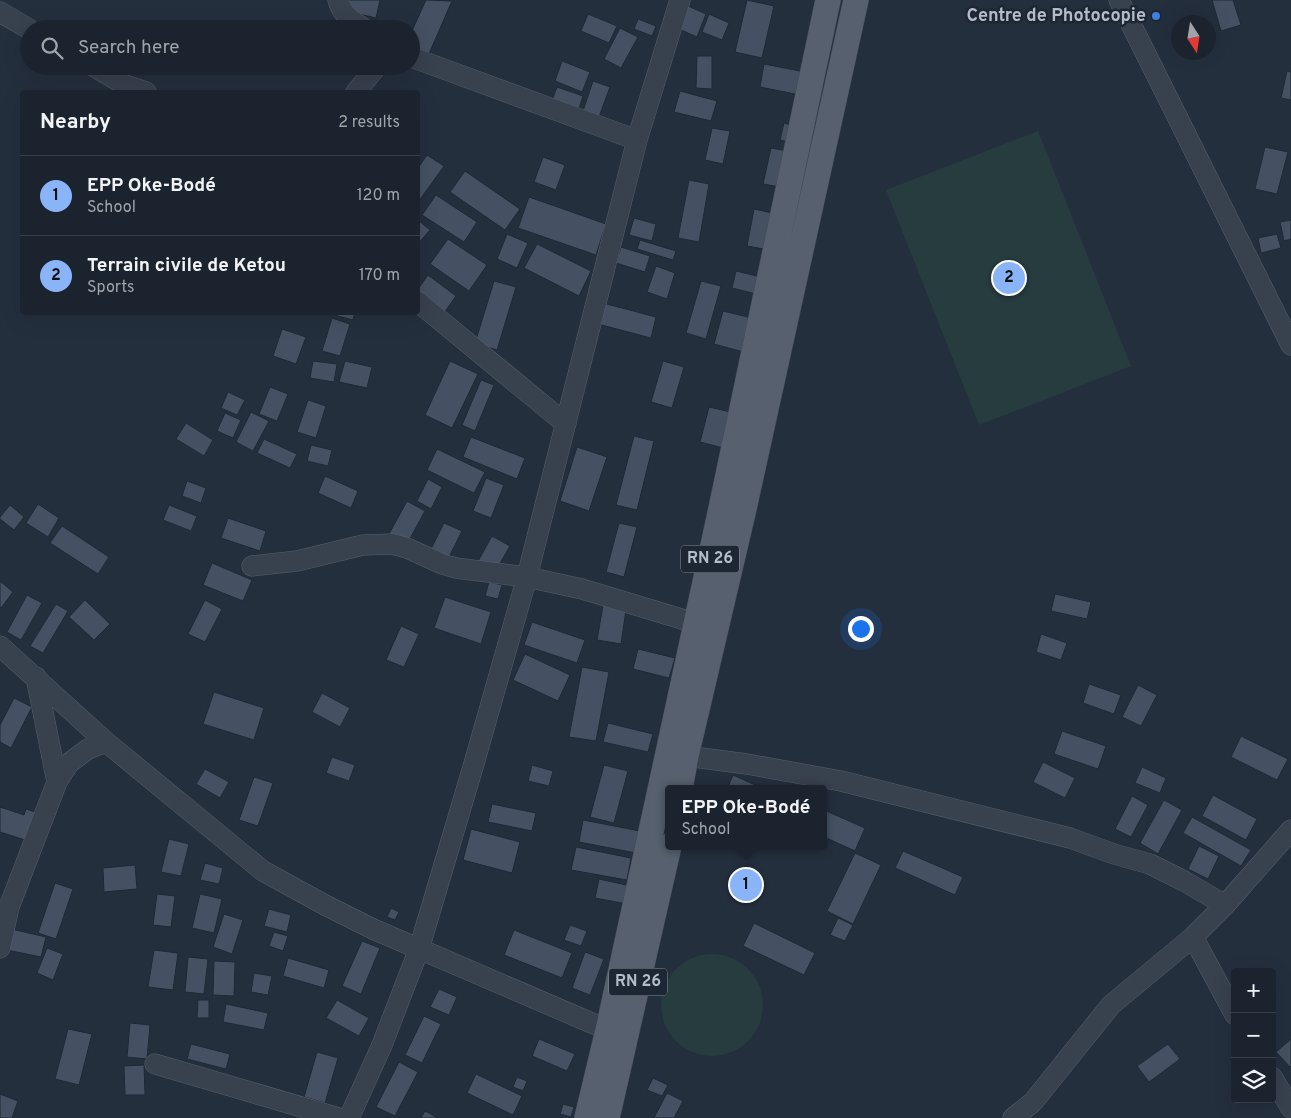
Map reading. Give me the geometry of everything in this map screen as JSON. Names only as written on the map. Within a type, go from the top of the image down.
[{"type":"main road","name":"RN 26","points":[[587,1118],[608,1030],[719,518],[828,0]]},
{"type":"main road","name":"RN 26","points":[[681,785],[748,493],[856,0]]},
{"type":"main road","name":"RN 26","points":[[607,1118],[668,850]]},
{"type":"street","points":[[338,0],[342,11],[352,20]]},
{"type":"street","points":[[349,1118],[382,1045],[419,949],[473,767],[527,577],[637,140],[680,0]]},
{"type":"street","points":[[1119,0],[1290,339]]},
{"type":"street","points":[[0,12],[20,24]]},
{"type":"street","points":[[420,59],[637,140]]},
{"type":"street","points":[[108,75],[125,85],[140,90]]},
{"type":"street","points":[[358,90],[370,75]]},
{"type":"street","points":[[420,304],[566,424]]},
{"type":"street","points":[[252,566],[297,561],[362,546],[392,544],[456,568],[527,577],[582,589],[695,623]]},
{"type":"street","points":[[0,646],[106,742],[263,871],[333,909],[419,949],[608,1030]]},
{"type":"street","points":[[36,677],[57,782]]},
{"type":"street","points":[[0,948],[4,905],[57,782],[69,763],[88,749],[106,742]]},
{"type":"street","points":[[686,756],[747,764],[841,781],[1070,838],[1114,854],[1150,864],[1225,905]]},
{"type":"street","points":[[1013,1118],[1033,1110],[1111,1005],[1193,936],[1225,905],[1291,830]]},
{"type":"street","points":[[1193,936],[1234,1013]]},
{"type":"street","points":[[155,1064],[339,1118]]},
{"type":"street","points":[[1276,1084],[1291,1108]]},
{"type":"green space","points":[[1038,131],[1131,366],[979,425],[886,190]]},
{"type":"green space","points":[[712,954],[732,958],[748,969],[759,985],[763,1005],[759,1025],[748,1041],[732,1052],[712,1056],[692,1052],[676,1041],[665,1025],[661,1005],[665,985],[676,969],[692,958]]},
{"type":"building","points":[[345,0],[380,0],[376,18],[343,10]]},
{"type":"building","points":[[426,0],[452,1],[428,56],[420,53],[420,20],[417,20]]},
{"type":"building","points":[[747,0],[774,6],[762,58],[735,52]]},
{"type":"building","points":[[1212,0],[1233,0],[1241,25],[1221,31]]},
{"type":"building","points":[[688,6],[706,14],[697,37],[679,29]]},
{"type":"building","points":[[588,14],[617,26],[609,43],[581,31]]},
{"type":"building","points":[[709,14],[729,23],[722,40],[702,32]]},
{"type":"building","points":[[638,19],[656,26],[652,36],[634,29]]},
{"type":"building","points":[[620,28],[638,37],[621,68],[604,59]]},
{"type":"building","points":[[697,56],[712,56],[712,89],[696,88]]},
{"type":"building","points":[[562,61],[590,72],[582,92],[555,81]]},
{"type":"building","points":[[764,64],[805,72],[800,95],[760,87]]},
{"type":"building","points":[[1287,71],[1291,72],[1291,100],[1281,98]]},
{"type":"building","points":[[593,81],[610,87],[599,117],[583,111]]},
{"type":"building","points":[[557,87],[583,96],[578,112],[551,103]]},
{"type":"building","points":[[680,91],[717,101],[711,121],[674,112]]},
{"type":"building","points":[[784,123],[801,128],[797,144],[780,140]]},
{"type":"building","points":[[712,128],[730,131],[723,164],[705,160]]},
{"type":"building","points":[[1265,147],[1288,152],[1277,194],[1255,189]]},
{"type":"building","points":[[771,148],[788,151],[780,187],[763,184]]},
{"type":"building","points":[[427,155],[444,166],[420,200],[420,165]]},
{"type":"building","points":[[543,157],[565,165],[556,190],[534,182]]},
{"type":"building","points":[[465,171],[520,209],[505,230],[450,192]]},
{"type":"building","points":[[689,180],[709,184],[699,242],[678,238]]},
{"type":"building","points":[[436,195],[477,222],[464,242],[422,215]]},
{"type":"building","points":[[529,197],[606,224],[596,255],[518,228]]},
{"type":"building","points":[[754,209],[777,214],[769,250],[747,246]]},
{"type":"building","points":[[634,218],[656,224],[652,241],[629,235]]},
{"type":"building","points":[[1291,220],[1291,239],[1284,241],[1280,222]]},
{"type":"building","points":[[420,222],[430,230],[420,242]]},
{"type":"building","points":[[507,234],[528,243],[517,268],[497,259]]},
{"type":"building","points":[[1277,234],[1281,248],[1261,253],[1258,238]]},
{"type":"building","points":[[448,239],[487,265],[469,291],[430,264]]},
{"type":"building","points":[[640,240],[676,251],[673,260],[637,249]]},
{"type":"building","points":[[537,244],[591,271],[579,296],[524,268]]},
{"type":"building","points":[[621,247],[650,256],[645,272],[616,263]]},
{"type":"building","points":[[656,266],[675,273],[667,299],[647,292]]},
{"type":"building","points":[[736,271],[761,277],[756,294],[732,288]]},
{"type":"building","points":[[428,275],[456,296],[444,313],[420,295],[420,286]]},
{"type":"building","points":[[494,281],[516,287],[497,350],[475,343]]},
{"type":"building","points":[[701,281],[721,286],[706,339],[686,333]]},
{"type":"building","points":[[603,303],[656,317],[651,338],[598,324]]},
{"type":"building","points":[[723,311],[756,319],[747,353],[714,344]]},
{"type":"building","points":[[337,315],[354,315],[353,320]]},
{"type":"building","points":[[332,318],[350,324],[340,356],[322,351]]},
{"type":"building","points":[[282,329],[306,337],[296,364],[273,356]]},
{"type":"building","points":[[313,361],[337,364],[334,382],[310,378]]},
{"type":"building","points":[[345,361],[372,367],[367,388],[339,382]]},
{"type":"building","points":[[450,361],[478,374],[452,428],[425,415]]},
{"type":"building","points":[[663,361],[684,367],[672,408],[651,402]]},
{"type":"building","points":[[481,380],[494,385],[475,431],[462,425]]},
{"type":"building","points":[[270,387],[288,394],[277,421],[259,414]]},
{"type":"building","points":[[228,392],[245,400],[237,415],[221,408]]},
{"type":"building","points":[[308,400],[326,406],[316,438],[297,432]]},
{"type":"building","points":[[709,407],[735,413],[727,449],[700,442]]},
{"type":"building","points":[[251,412],[269,421],[253,451],[236,442]]},
{"type":"building","points":[[225,413],[241,420],[233,438],[217,431]]},
{"type":"building","points":[[186,423],[213,440],[204,456],[176,439]]},
{"type":"building","points":[[634,436],[654,441],[637,510],[616,505]]},
{"type":"building","points":[[471,437],[525,458],[517,479],[463,457]]},
{"type":"building","points":[[264,439],[297,454],[290,468],[257,453]]},
{"type":"building","points":[[311,445],[332,450],[328,466],[307,461]]},
{"type":"building","points":[[577,447],[607,457],[589,511],[560,501]]},
{"type":"building","points":[[437,449],[485,472],[474,493],[427,470]]},
{"type":"building","points":[[325,476],[358,491],[351,508],[318,493]]},
{"type":"building","points":[[486,478],[504,485],[491,518],[473,511]]},
{"type":"building","points":[[428,479],[442,487],[431,509],[417,501]]},
{"type":"building","points":[[187,481],[206,488],[201,503],[182,496]]},
{"type":"building","points":[[407,501],[425,511],[407,544],[389,534]]},
{"type":"building","points":[[38,504],[59,518],[48,537],[26,523]]},
{"type":"building","points":[[10,505],[24,517],[14,530],[0,519]]},
{"type":"building","points":[[169,505],[197,516],[191,531],[163,520]]},
{"type":"building","points":[[228,518],[266,531],[260,551],[221,538]]},
{"type":"building","points":[[444,523],[462,531],[447,561],[429,553]]},
{"type":"building","points":[[619,523],[637,527],[624,577],[606,572]]},
{"type":"building","points":[[62,526],[109,557],[98,574],[50,543]]},
{"type":"building","points":[[492,536],[510,546],[495,572],[477,563]]},
{"type":"building","points":[[212,563],[252,580],[243,601],[203,585]]},
{"type":"building","points":[[0,581],[13,592],[1,608],[0,607]]},
{"type":"building","points":[[489,582],[502,585],[498,599],[485,596]]},
{"type":"building","points":[[1055,594],[1091,602],[1087,619],[1051,611]]},
{"type":"building","points":[[27,595],[42,603],[21,640],[7,632]]},
{"type":"building","points":[[445,597],[491,612],[481,644],[434,628]]},
{"type":"building","points":[[85,600],[110,624],[94,640],[69,617]]},
{"type":"building","points":[[205,600],[222,609],[205,642],[188,634]]},
{"type":"building","points":[[604,600],[627,603],[621,644],[597,640]]},
{"type":"building","points":[[56,604],[68,611],[43,653],[30,646]]},
{"type":"building","points":[[532,622],[585,640],[577,663],[524,645]]},
{"type":"building","points":[[401,626],[419,634],[404,667],[386,660]]},
{"type":"building","points":[[1041,634],[1067,643],[1061,660],[1036,652]]},
{"type":"building","points":[[638,649],[675,658],[669,678],[633,669]]},
{"type":"building","points":[[525,654],[570,675],[558,701],[513,680]]},
{"type":"building","points":[[582,667],[609,672],[596,741],[569,737]]},
{"type":"building","points":[[1089,684],[1121,695],[1114,714],[1083,703]]},
{"type":"building","points":[[1138,685],[1157,695],[1141,726],[1122,717]]},
{"type":"building","points":[[214,692],[264,708],[254,740],[203,724]]},
{"type":"building","points":[[322,693],[350,708],[340,727],[312,712]]},
{"type":"building","points":[[14,698],[32,707],[11,748],[0,742],[0,725]]},
{"type":"building","points":[[608,723],[653,734],[648,752],[603,742]]},
{"type":"building","points":[[1062,731],[1106,746],[1098,769],[1054,754]]},
{"type":"building","points":[[1241,736],[1288,759],[1277,780],[1231,757]]},
{"type":"building","points":[[332,757],[355,765],[349,781],[326,773]]},
{"type":"building","points":[[1043,762],[1075,778],[1065,798],[1033,782]]},
{"type":"building","points":[[532,765],[553,771],[549,786],[528,781]]},
{"type":"building","points":[[604,765],[628,771],[614,823],[590,817]]},
{"type":"building","points":[[1142,767],[1166,778],[1160,793],[1135,783]]},
{"type":"building","points":[[205,769],[229,782],[220,798],[196,784]]},
{"type":"building","points":[[733,775],[755,785],[729,785]]},
{"type":"building","points":[[254,777],[273,783],[258,826],[239,820]]},
{"type":"building","points":[[1213,795],[1257,819],[1246,840],[1202,816]]},
{"type":"building","points":[[1132,796],[1148,805],[1131,837],[1115,829]]},
{"type":"building","points":[[1164,800],[1182,810],[1158,854],[1140,843]]},
{"type":"building","points":[[492,804],[536,813],[532,831],[488,822]]},
{"type":"building","points":[[0,807],[24,815],[26,809],[35,812],[25,840],[0,832]]},
{"type":"building","points":[[827,811],[865,828],[855,851],[827,838]]},
{"type":"building","points":[[1192,817],[1251,850],[1241,866],[1183,833]]},
{"type":"building","points":[[583,820],[645,832],[641,854],[579,842]]},
{"type":"building","points":[[471,829],[520,842],[512,873],[463,860]]},
{"type":"building","points":[[169,839],[189,844],[181,876],[161,872]]},
{"type":"building","points":[[1199,846],[1219,856],[1208,879],[1188,869]]},
{"type":"building","points":[[576,847],[631,858],[627,880],[571,870]]},
{"type":"building","points":[[903,851],[963,877],[955,895],[895,868]]},
{"type":"building","points":[[855,853],[881,865],[853,924],[827,911]]},
{"type":"building","points":[[205,863],[223,868],[219,884],[200,880]]},
{"type":"building","points":[[135,865],[137,889],[104,892],[103,868]]},
{"type":"building","points":[[599,879],[631,886],[627,904],[595,898]]},
{"type":"building","points":[[55,883],[73,889],[56,939],[38,933]]},
{"type":"building","points":[[157,894],[175,896],[171,927],[153,925]]},
{"type":"building","points":[[200,894],[222,899],[214,933],[192,928]]},
{"type":"building","points":[[391,908],[399,912],[395,920],[387,917]]},
{"type":"building","points":[[269,909],[291,915],[287,932],[264,926]]},
{"type":"building","points":[[224,914],[243,920],[232,954],[213,947]]},
{"type":"building","points":[[838,918],[853,925],[845,941],[830,935]]},
{"type":"building","points":[[754,923],[815,953],[804,975],[743,946]]},
{"type":"building","points":[[570,925],[587,931],[581,946],[564,940]]},
{"type":"building","points":[[11,929],[46,937],[41,957],[7,950]]},
{"type":"building","points":[[514,930],[572,953],[562,978],[504,955]]},
{"type":"building","points":[[274,932],[288,936],[283,951],[269,946]]},
{"type":"building","points":[[362,941],[380,948],[361,994],[342,986]]},
{"type":"building","points":[[47,948],[63,954],[53,980],[37,973]]},
{"type":"building","points":[[154,950],[178,953],[173,990],[148,987]]},
{"type":"building","points":[[585,952],[604,959],[590,995],[572,988]]},
{"type":"building","points":[[188,957],[208,959],[204,994],[185,992]]},
{"type":"building","points":[[288,958],[329,970],[324,988],[283,976]]},
{"type":"building","points":[[214,961],[235,962],[234,996],[213,995]]},
{"type":"building","points":[[254,973],[272,976],[268,995],[251,992]]},
{"type":"building","points":[[439,989],[457,997],[449,1015],[430,1007]]},
{"type":"building","points":[[198,1000],[209,1000],[209,1018],[197,1018]]},
{"type":"building","points":[[337,1000],[369,1018],[359,1036],[326,1018]]},
{"type":"building","points":[[226,1004],[268,1013],[264,1030],[223,1022]]},
{"type":"building","points":[[424,1016],[441,1024],[422,1063],[405,1055]]},
{"type":"building","points":[[130,1023],[150,1025],[147,1059],[127,1057]]},
{"type":"building","points":[[68,1029],[92,1034],[79,1085],[55,1079]]},
{"type":"building","points":[[539,1039],[575,1054],[567,1071],[532,1056]]},
{"type":"building","points":[[1291,1039],[1290,1067],[1276,1052]]},
{"type":"building","points":[[191,1044],[230,1054],[226,1069],[187,1059]]},
{"type":"building","points":[[1168,1044],[1180,1059],[1149,1082],[1137,1066]]},
{"type":"building","points":[[317,1052],[338,1058],[325,1103],[304,1097]]},
{"type":"building","points":[[399,1062],[418,1072],[395,1116],[376,1107]]},
{"type":"building","points":[[144,1065],[145,1095],[125,1095],[124,1066]]},
{"type":"building","points":[[476,1074],[522,1096],[513,1115],[467,1093]]},
{"type":"building","points":[[517,1077],[527,1081],[523,1091],[513,1087]]},
{"type":"building","points":[[653,1078],[668,1085],[662,1096],[647,1090]]},
{"type":"building","points":[[667,1093],[683,1101],[674,1118],[654,1118]]},
{"type":"building","points":[[0,1094],[18,1101],[12,1118],[0,1118]]},
{"type":"building","points":[[563,1104],[574,1107],[571,1117],[560,1114]]},
{"type":"building","points":[[425,1111],[438,1118],[421,1118]]},
{"type":"place","name":"Centre de Photocopie","points":[[1156,16]]},
{"type":"place","name":"Terrain civile de Ketou","points":[[1009,278]]},
{"type":"place","name":"EPP Oke-Bodé","points":[[746,885]]}]
